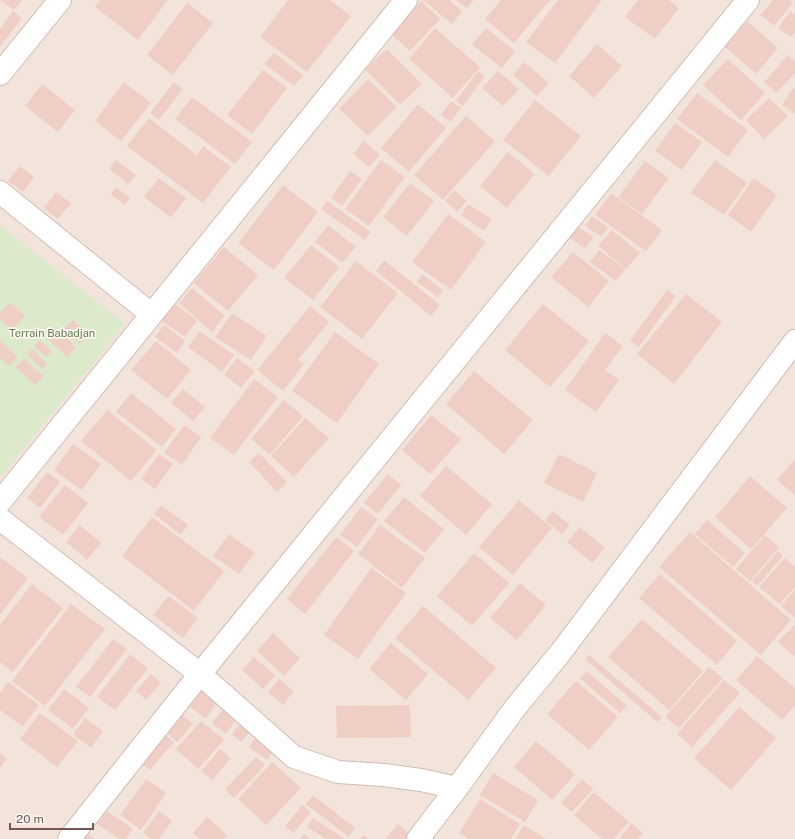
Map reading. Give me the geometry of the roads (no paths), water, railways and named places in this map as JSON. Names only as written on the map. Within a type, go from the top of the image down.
[{"type":"street","points":[[0,74],[60,0]]},
{"type":"street","points":[[0,502],[406,0]]},
{"type":"street","points":[[69,839],[200,674],[748,0]]},
{"type":"street","points":[[0,192],[151,314]]},
{"type":"street","points":[[418,839],[515,708],[565,646],[795,341]]},
{"type":"street","points":[[0,519],[200,674],[294,757],[338,772],[384,775],[421,780],[457,788]]},
{"type":"park label","name":"Terrain Babadjan","points":[[52,333]]}]
